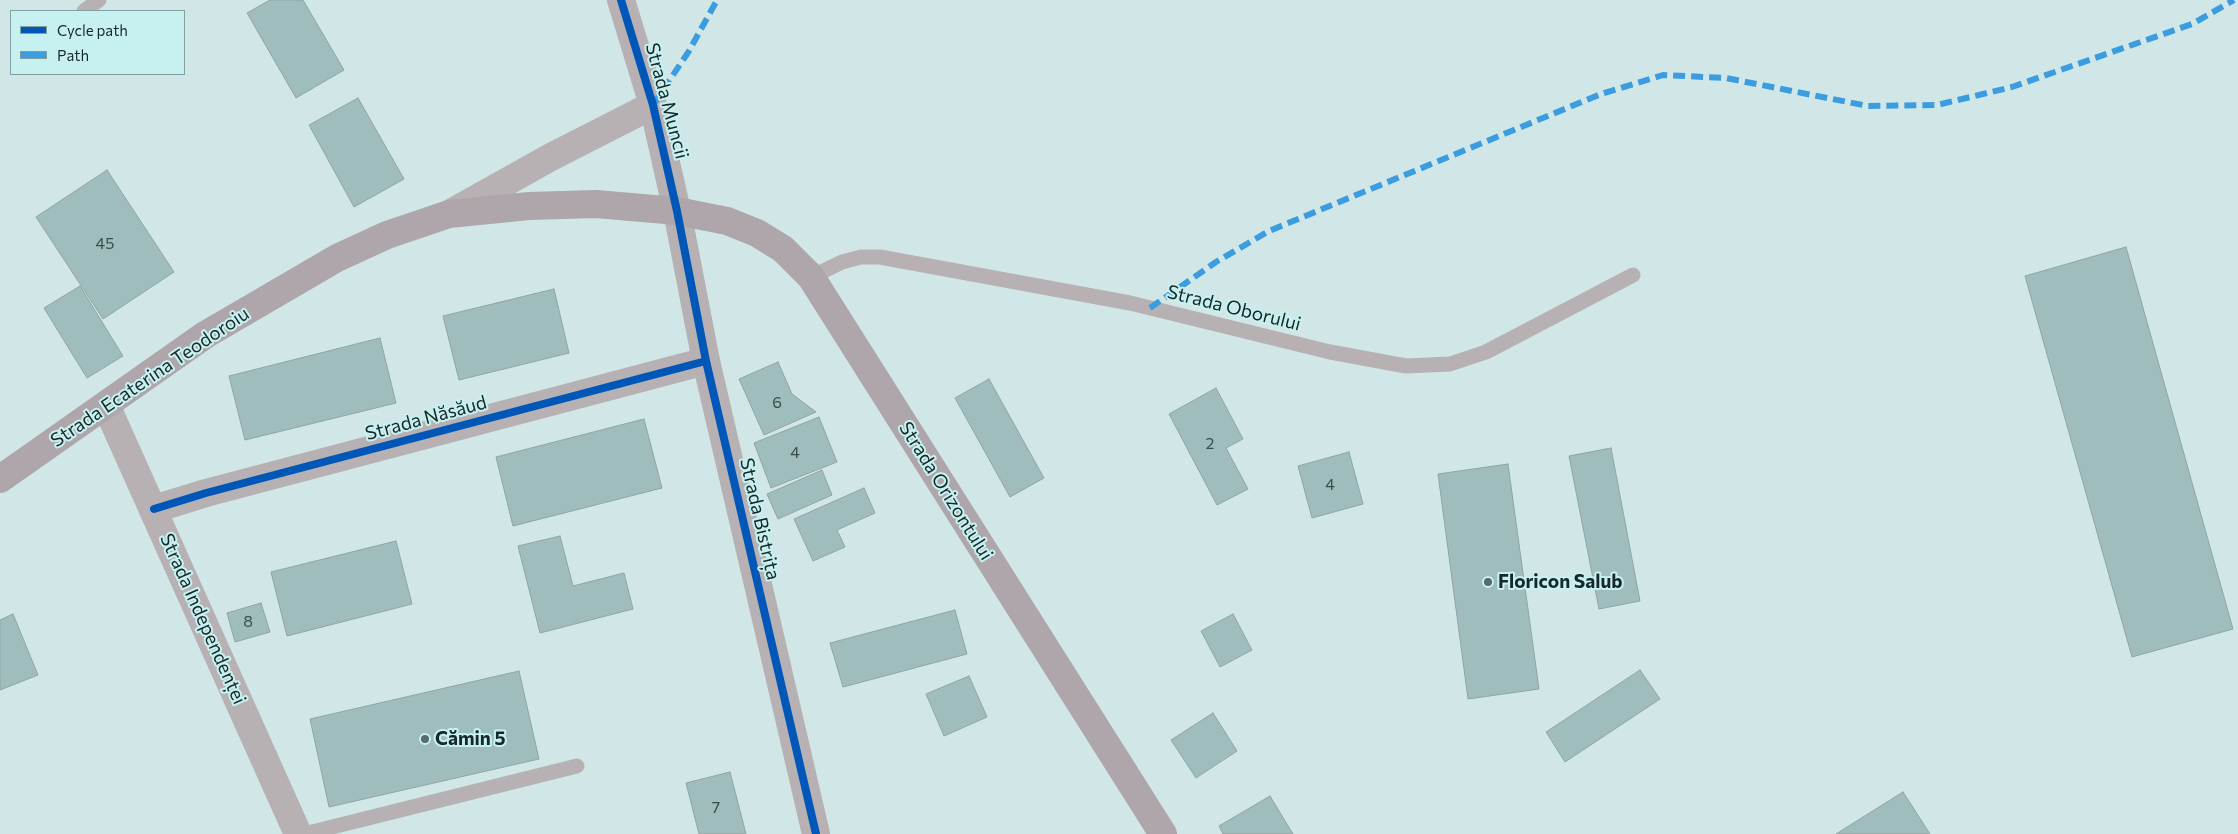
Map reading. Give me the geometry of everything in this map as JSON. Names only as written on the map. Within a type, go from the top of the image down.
[{"type":"main road","name":"Strada Ecaterina Teodoroiu","points":[[0,479],[205,335],[337,258],[388,235],[449,214],[529,206],[596,204],[678,211]]},
{"type":"main road","name":"Strada Orizontului","points":[[678,211],[727,221],[757,233],[783,249],[811,277],[1163,834]]},
{"type":"street","name":"Strada Muncii","points":[[621,0],[653,105],[678,211]]},
{"type":"street","points":[[449,214],[551,157],[653,105]]},
{"type":"street","name":"Strada Bistrița","points":[[678,211],[706,360],[816,834]]},
{"type":"street","name":"Strada Năsăud","points":[[154,510],[216,491],[706,360]]},
{"type":"street","name":"Strada Independenței","points":[[106,405],[298,834]]},
{"type":"lane","points":[[85,10],[99,0]]},
{"type":"lane","name":"Strada Oborului","points":[[811,277],[842,262],[861,257],[880,257],[1130,303],[1330,352],[1406,366],[1450,364],[1486,352],[1633,275]]},
{"type":"lane","points":[[304,834],[577,766]]},
{"type":"building","points":[[270,0],[303,0],[344,70],[296,98],[247,13]]},
{"type":"building","points":[[358,98],[404,179],[354,207],[309,125]]},
{"type":"building","points":[[107,170],[174,272],[103,319],[36,217]]},
{"type":"building","points":[[2126,247],[2233,629],[2132,657],[2025,276]]},
{"type":"building","points":[[80,286],[123,356],[87,378],[44,308]]},
{"type":"building","points":[[554,289],[569,353],[459,380],[443,316]]},
{"type":"building","points":[[380,338],[396,403],[245,440],[229,376]]},
{"type":"building","points":[[778,362],[792,394],[816,412],[764,435],[739,379]]},
{"type":"building","points":[[989,379],[1044,478],[1010,497],[955,398]]},
{"type":"building","points":[[1216,388],[1243,439],[1226,448],[1248,489],[1217,505],[1169,414]]},
{"type":"building","points":[[819,417],[837,462],[771,488],[754,443]]},
{"type":"building","points":[[644,419],[662,488],[513,526],[496,457]]},
{"type":"building","points":[[1611,448],[1640,601],[1599,609],[1569,456]]},
{"type":"building","points":[[1349,452],[1363,504],[1312,518],[1298,466]]},
{"type":"building","name":"Floricon Salub","points":[[1508,464],[1539,689],[1468,699],[1438,474]]},
{"type":"building","points":[[822,470],[832,495],[778,519],[767,494]]},
{"type":"building","points":[[864,488],[875,513],[837,530],[845,547],[813,561],[794,519]]},
{"type":"building","points":[[560,536],[573,586],[624,573],[633,609],[540,633],[518,546]]},
{"type":"building","points":[[396,541],[412,604],[287,636],[271,572]]},
{"type":"building","points":[[261,603],[270,632],[235,642],[227,613]]},
{"type":"building","points":[[955,610],[967,654],[843,687],[830,643]]},
{"type":"building","points":[[13,614],[38,675],[0,690],[0,620]]},
{"type":"building","points":[[1233,614],[1252,650],[1220,667],[1201,631]]},
{"type":"building","points":[[1640,670],[1660,699],[1565,762],[1546,732]]},
{"type":"building","name":"Cămin 5","points":[[519,671],[539,759],[329,807],[310,719]]},
{"type":"building","points":[[969,676],[987,717],[944,736],[926,694]]},
{"type":"building","points":[[1213,713],[1237,751],[1196,778],[1171,740]]},
{"type":"building","points":[[730,772],[746,834],[699,834],[686,783]]},
{"type":"building","points":[[1903,792],[1930,834],[1836,834]]},
{"type":"building","points":[[1270,796],[1293,834],[1223,834],[1219,826]]},
{"type":"marked path","points":[[653,105],[689,51],[717,0]]},
{"type":"marked path","points":[[1150,308],[1216,262],[1269,231],[1601,94],[1663,75],[1726,78],[1868,106],[1937,105],[2012,87],[2192,24],[2234,0]]},
{"type":"cycle path","points":[[621,0],[653,105],[677,211],[706,361],[816,834]]},
{"type":"cycle path","points":[[154,509],[206,493],[706,361]]},
{"type":"place","name":"Floricon Salub","points":[[1488,582]]},
{"type":"place","name":"Cămin 5","points":[[425,739]]}]
